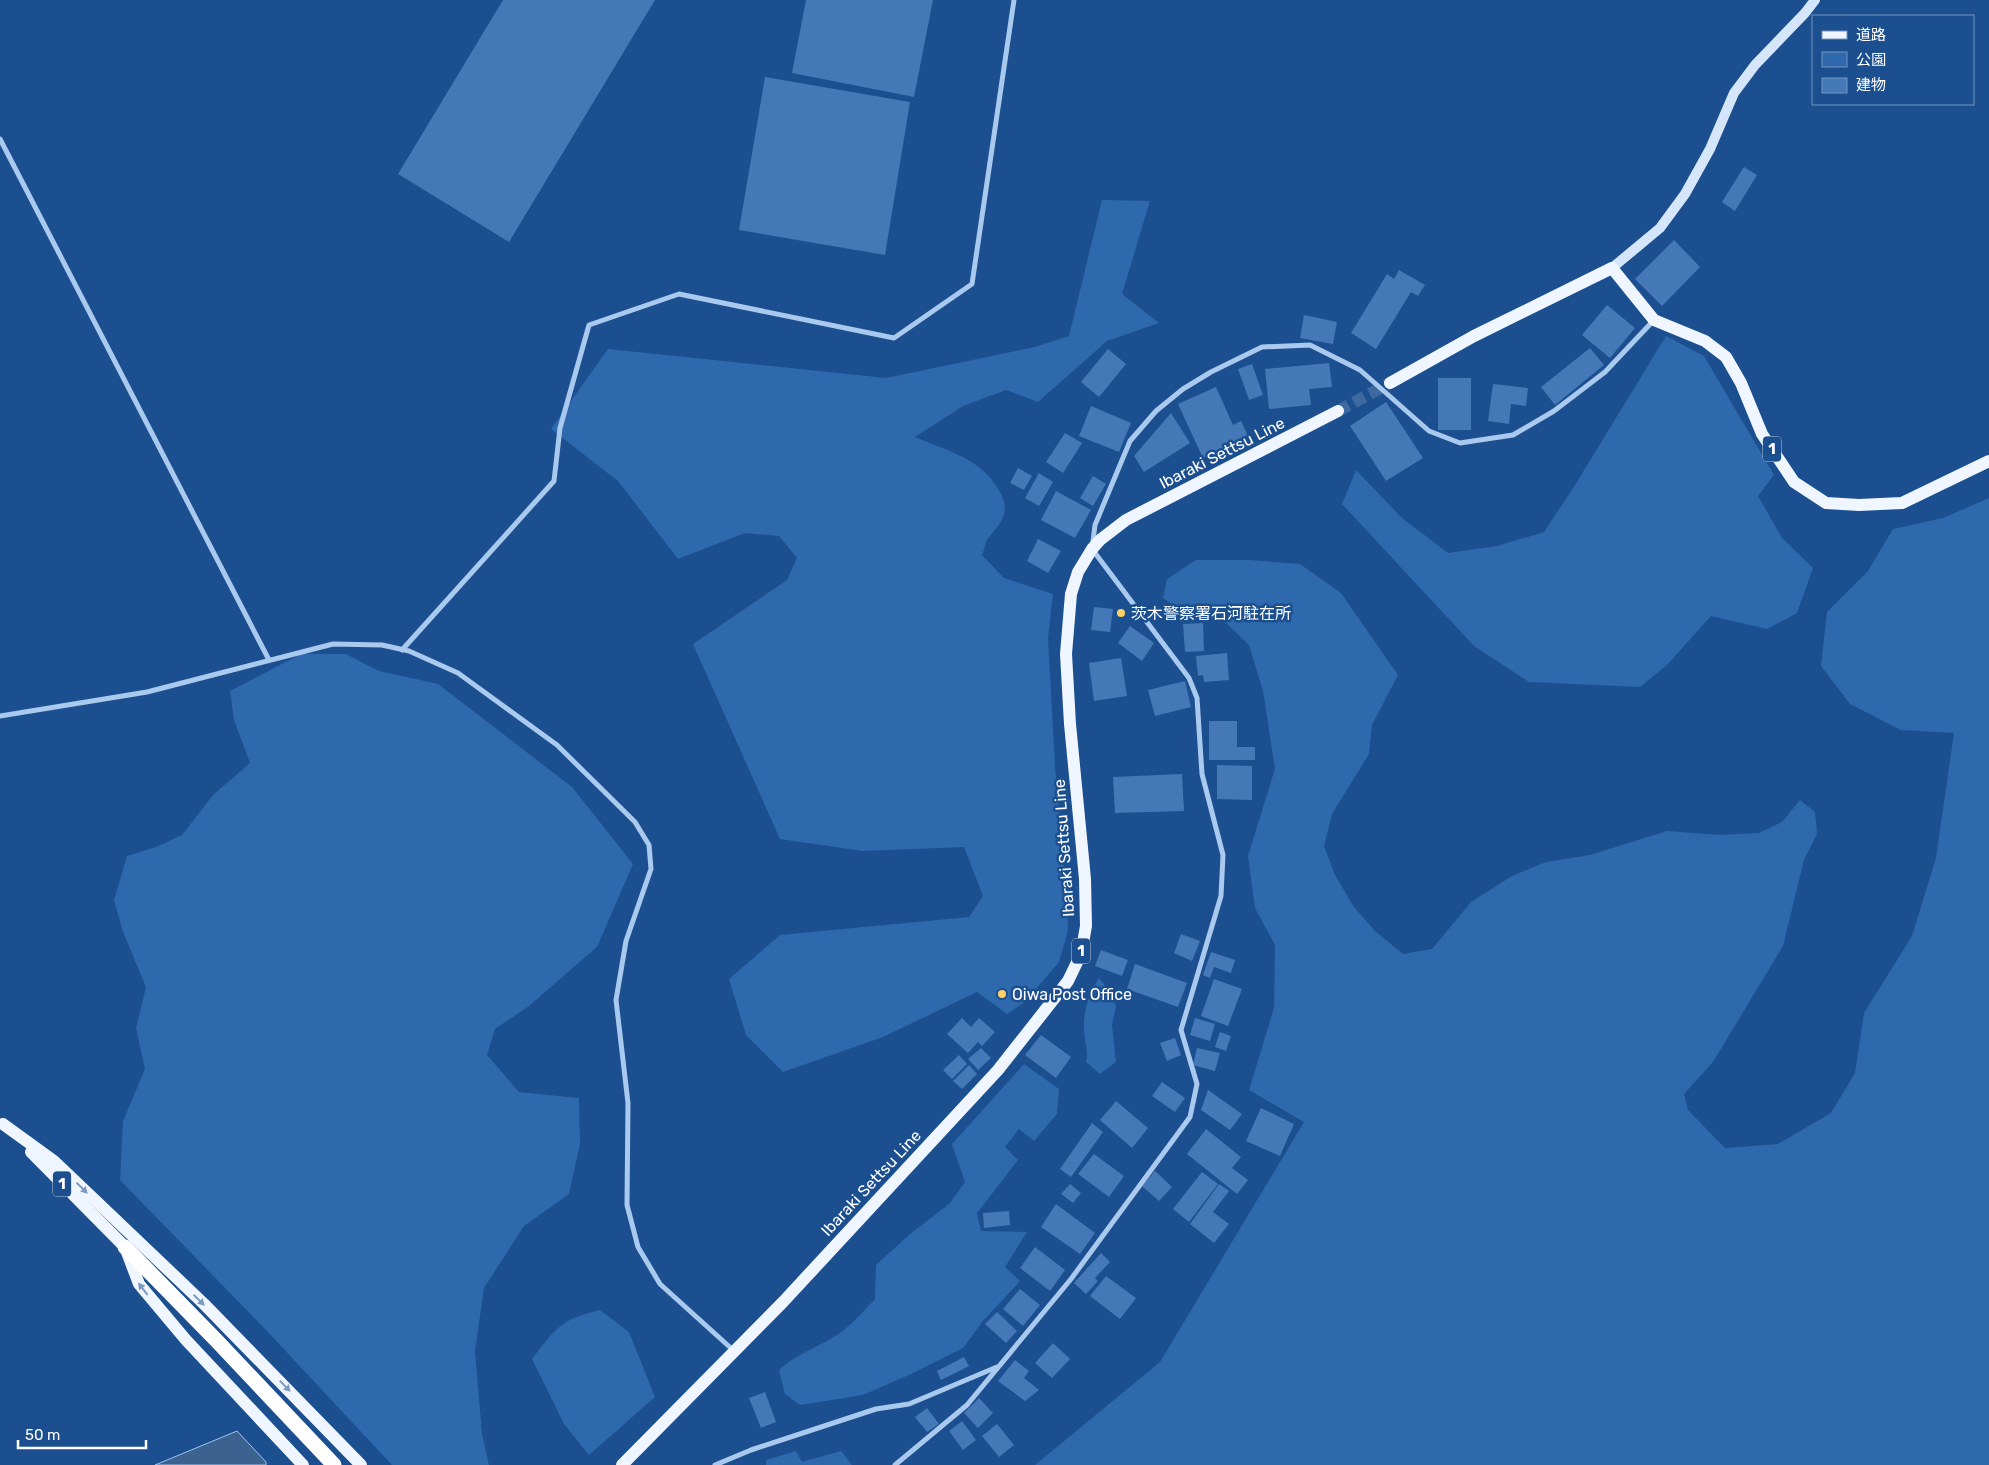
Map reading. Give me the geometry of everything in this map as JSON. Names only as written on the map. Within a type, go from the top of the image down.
[{"type":"highway","points":[[125,1247],[334,1465]]},
{"type":"main road","points":[[1390,383],[1474,336],[1612,268],[1660,228],[1685,194],[1710,149],[1734,93],[1755,65],[1806,13],[1815,0]]},
{"type":"main road","name":"1","points":[[1612,268],[1654,320],[1705,342],[1726,357],[1742,383],[1762,434],[1794,482],[1826,503],[1859,505],[1902,503],[1989,461]]},
{"type":"main road","name":"Ibaraki Settsu Line","points":[[622,1465],[784,1302],[998,1070],[1068,981],[1081,954],[1086,926],[1085,879],[1070,724],[1066,654],[1072,594],[1078,572],[1092,549],[1100,540],[1126,520],[1338,412]]},
{"type":"main road","points":[[2,1122],[54,1161],[251,1351],[361,1465]]},
{"type":"main road","name":"1","points":[[2,1122],[125,1247]]},
{"type":"main road","points":[[125,1247],[139,1284],[186,1340],[303,1465]]},
{"type":"street","points":[[402,650],[554,481],[560,428],[589,326],[679,294],[894,338],[972,284],[1014,0]]},
{"type":"street","points":[[0,139],[269,660]]},
{"type":"street","points":[[895,1465],[968,1405],[1071,1279],[1190,1117],[1197,1084],[1181,1030],[1221,896],[1223,854],[1202,774],[1197,698],[1189,678],[1092,549],[1096,525],[1130,441],[1156,411],[1183,389],[1211,372],[1262,347],[1310,345],[1360,370],[1429,431],[1460,443],[1513,434],[1554,411],[1606,372],[1654,320]]},
{"type":"street","points":[[0,716],[147,692],[332,644],[382,645],[402,650],[458,673],[557,745],[635,822],[649,845],[651,869],[626,941],[616,1000],[628,1103],[627,1205],[638,1247],[660,1284],[734,1351]]},
{"type":"street","points":[[715,1465],[751,1450],[876,1409],[909,1404],[1000,1366]]},
{"type":"green space","points":[[1102,200],[1150,201],[1122,294],[1159,323],[1107,341],[1038,402],[1006,390],[963,406],[915,437],[974,463],[992,480],[1003,497],[1005,511],[1003,518],[987,540],[982,555],[1004,578],[1053,594],[1048,638],[1055,766],[1067,897],[1068,931],[1059,962],[1025,1002],[1007,1014],[977,992],[883,1037],[783,1072],[746,1035],[729,979],[780,935],[969,917],[983,896],[964,847],[863,851],[780,839],[693,644],[787,580],[797,558],[779,536],[745,533],[678,559],[618,481],[551,429],[608,349],[886,378],[1035,347],[1069,336]]},
{"type":"green space","points":[[1666,336],[1704,356],[1774,475],[1758,496],[1782,538],[1813,568],[1797,613],[1767,629],[1711,616],[1667,665],[1640,687],[1529,682],[1474,646],[1342,504],[1356,470],[1402,518],[1448,553],[1497,546],[1544,532]]},
{"type":"green space","points":[[1989,498],[1989,1465],[1035,1465],[1160,1362],[1304,1122],[1249,1090],[1274,1008],[1275,945],[1255,908],[1248,856],[1275,769],[1263,691],[1249,645],[1224,621],[1182,611],[1163,598],[1167,579],[1196,560],[1249,560],[1300,564],[1341,593],[1398,675],[1372,725],[1369,754],[1332,814],[1324,846],[1335,875],[1354,907],[1375,931],[1403,954],[1432,949],[1471,902],[1512,876],[1546,862],[1590,855],[1667,831],[1720,835],[1759,833],[1782,822],[1800,800],[1815,812],[1817,834],[1804,860],[1783,946],[1713,1062],[1684,1094],[1688,1110],[1725,1148],[1778,1144],[1831,1113],[1855,1073],[1864,1013],[1912,936],[1936,858],[1954,733],[1901,730],[1850,704],[1821,666],[1827,612],[1868,571],[1893,529],[1943,518]]},
{"type":"green space","points":[[301,654],[346,654],[379,671],[438,684],[572,787],[633,864],[597,947],[529,1006],[495,1029],[487,1055],[519,1092],[579,1098],[580,1144],[569,1194],[524,1226],[484,1288],[475,1351],[482,1434],[489,1465],[392,1465],[266,1330],[120,1180],[123,1121],[145,1069],[136,1028],[146,987],[123,932],[114,900],[127,856],[156,847],[182,835],[213,795],[250,763],[234,720],[230,691]]},
{"type":"green space","points":[[1099,978],[1110,992],[1116,1006],[1112,1025],[1116,1062],[1100,1074],[1086,1062],[1084,1030],[1087,1002]]},
{"type":"green space","points":[[1024,1064],[1059,1089],[1057,1114],[1034,1141],[1019,1129],[1005,1147],[1018,1160],[977,1213],[981,1231],[1027,1232],[1005,1267],[1020,1281],[983,1321],[963,1348],[863,1395],[800,1405],[785,1394],[779,1370],[794,1358],[837,1335],[875,1299],[876,1265],[909,1235],[950,1203],[965,1182],[952,1144]]},
{"type":"green space","points":[[600,1310],[629,1332],[655,1397],[589,1455],[564,1424],[532,1359],[560,1326],[576,1317]]},
{"type":"green space","points":[[796,1451],[802,1462],[841,1451],[852,1465],[766,1465],[766,1460]]},
{"type":"shaded area","points":[[237,1431],[266,1462],[266,1465],[155,1465]]},
{"type":"building","points":[[503,0],[655,0],[509,242],[398,174]]},
{"type":"building","points":[[806,0],[933,0],[914,97],[792,73]]},
{"type":"building","points":[[765,77],[910,102],[885,255],[739,230]]},
{"type":"building","points":[[1744,167],[1757,175],[1735,211],[1722,202]]},
{"type":"building","points":[[1674,240],[1700,267],[1662,306],[1635,279]]},
{"type":"building","points":[[1399,270],[1425,285],[1418,296],[1411,292],[1376,349],[1351,333],[1387,274],[1394,279]]},
{"type":"building","points":[[1607,305],[1635,328],[1610,358],[1582,335]]},
{"type":"building","points":[[1304,315],[1337,322],[1333,344],[1300,338]]},
{"type":"building","points":[[1590,348],[1604,365],[1555,405],[1541,387]]},
{"type":"building","points":[[1108,349],[1126,364],[1099,397],[1081,382]]},
{"type":"building","points":[[1329,363],[1332,387],[1309,389],[1311,405],[1269,409],[1265,369]]},
{"type":"building","points":[[1252,364],[1263,395],[1249,400],[1238,369]]},
{"type":"building","points":[[1438,378],[1471,378],[1471,430],[1438,430]]},
{"type":"building","points":[[1493,384],[1528,388],[1526,406],[1511,404],[1509,424],[1488,421]]},
{"type":"building","points":[[1216,387],[1233,425],[1241,421],[1249,438],[1203,458],[1178,404]]},
{"type":"building","points":[[1386,402],[1423,458],[1386,481],[1350,426]]},
{"type":"building","points":[[1091,406],[1131,423],[1119,452],[1079,436]]},
{"type":"building","points":[[1171,413],[1190,443],[1144,472],[1134,456]]},
{"type":"building","points":[[1065,433],[1082,443],[1063,473],[1046,462]]},
{"type":"building","points":[[1018,468],[1032,476],[1024,490],[1010,483]]},
{"type":"building","points":[[1039,473],[1053,482],[1039,506],[1025,498]]},
{"type":"building","points":[[1093,476],[1106,484],[1093,506],[1080,498]]},
{"type":"building","points":[[1056,491],[1091,510],[1075,538],[1041,520]]},
{"type":"building","points":[[1038,539],[1061,551],[1048,573],[1027,561]]},
{"type":"building","points":[[1094,607],[1113,609],[1110,632],[1091,630]]},
{"type":"building","points":[[1203,623],[1204,651],[1185,652],[1183,624]]},
{"type":"building","points":[[1130,626],[1154,643],[1142,661],[1118,643]]},
{"type":"building","points":[[1227,653],[1229,680],[1204,682],[1203,675],[1198,676],[1196,656]]},
{"type":"building","points":[[1121,658],[1127,696],[1094,701],[1089,663]]},
{"type":"building","points":[[1185,681],[1191,707],[1155,716],[1148,690]]},
{"type":"building","points":[[1209,721],[1237,721],[1237,747],[1255,747],[1255,760],[1209,760]]},
{"type":"building","points":[[1217,765],[1252,766],[1252,800],[1217,799]]},
{"type":"building","points":[[1182,774],[1184,811],[1115,813],[1113,777]]},
{"type":"building","points":[[1181,934],[1200,941],[1192,961],[1174,953]]},
{"type":"building","points":[[1101,950],[1128,960],[1122,976],[1095,966]]},
{"type":"building","points":[[1211,952],[1235,960],[1231,973],[1214,967],[1210,978],[1203,975]]},
{"type":"building","points":[[1135,964],[1187,983],[1178,1007],[1127,989]]},
{"type":"building","points":[[1214,979],[1242,989],[1228,1026],[1201,1016]]},
{"type":"building","points":[[962,1018],[971,1027],[979,1018],[995,1032],[982,1046],[978,1042],[968,1053],[947,1034]]},
{"type":"building","points":[[1195,1018],[1215,1024],[1210,1041],[1190,1035]]},
{"type":"building","points":[[1220,1032],[1231,1036],[1226,1051],[1215,1047]]},
{"type":"building","points":[[1041,1035],[1071,1057],[1056,1078],[1025,1055]]},
{"type":"building","points":[[1175,1038],[1181,1055],[1167,1061],[1160,1043]]},
{"type":"building","points":[[981,1048],[991,1058],[978,1070],[968,1059]]},
{"type":"building","points":[[1197,1048],[1220,1053],[1215,1071],[1193,1065]]},
{"type":"building","points":[[959,1055],[967,1064],[952,1079],[943,1070]]},
{"type":"building","points":[[969,1065],[977,1074],[962,1089],[953,1081]]},
{"type":"building","points":[[1162,1082],[1185,1098],[1175,1112],[1152,1096]]},
{"type":"building","points":[[1208,1090],[1242,1114],[1230,1130],[1201,1110]]},
{"type":"building","points":[[1116,1101],[1148,1128],[1132,1148],[1100,1120]]},
{"type":"building","points":[[1261,1108],[1294,1124],[1280,1156],[1246,1141]]},
{"type":"building","points":[[1092,1123],[1103,1132],[1071,1177],[1060,1169]]},
{"type":"building","points":[[1206,1129],[1241,1157],[1232,1168],[1248,1180],[1237,1194],[1187,1154]]},
{"type":"building","points":[[1094,1154],[1124,1176],[1109,1197],[1078,1174]]},
{"type":"building","points":[[1155,1171],[1172,1187],[1159,1201],[1142,1186]]},
{"type":"building","points":[[1202,1172],[1218,1184],[1189,1222],[1173,1209]]},
{"type":"building","points":[[1070,1184],[1081,1193],[1073,1203],[1061,1194]]},
{"type":"building","points":[[1219,1184],[1229,1191],[1213,1212],[1229,1224],[1214,1243],[1190,1224]]},
{"type":"building","points":[[1056,1204],[1095,1233],[1080,1254],[1041,1227]]},
{"type":"building","points":[[1009,1211],[1010,1225],[984,1228],[983,1213]]},
{"type":"building","points":[[1035,1247],[1065,1270],[1050,1291],[1020,1268]]},
{"type":"building","points":[[1101,1253],[1110,1262],[1095,1278],[1098,1281],[1086,1294],[1074,1283]]},
{"type":"building","points":[[1106,1276],[1136,1298],[1120,1319],[1090,1296]]},
{"type":"building","points":[[1020,1289],[1040,1305],[1023,1326],[1003,1309]]},
{"type":"building","points":[[997,1312],[1017,1331],[1006,1343],[985,1324]]},
{"type":"building","points":[[1053,1343],[1070,1359],[1052,1378],[1035,1363]]},
{"type":"building","points":[[964,1357],[969,1366],[941,1380],[937,1371]]},
{"type":"building","points":[[1015,1360],[1029,1371],[1024,1378],[1039,1390],[1025,1401],[998,1381]]},
{"type":"building","points":[[765,1392],[776,1422],[761,1428],[749,1398]]},
{"type":"building","points":[[979,1398],[993,1413],[978,1428],[964,1413]]},
{"type":"building","points":[[927,1408],[939,1424],[927,1432],[915,1417]]},
{"type":"building","points":[[962,1421],[976,1440],[963,1450],[949,1431]]},
{"type":"building","points":[[997,1424],[1014,1445],[999,1457],[982,1436]]},
{"type":"tunnel","points":[[1338,411],[1390,383]]},
{"type":"place","name":"茨木警察署石河駐在所","points":[[1121,613]]},
{"type":"place","name":"Oiwa Post Office","points":[[1002,994]]}]
